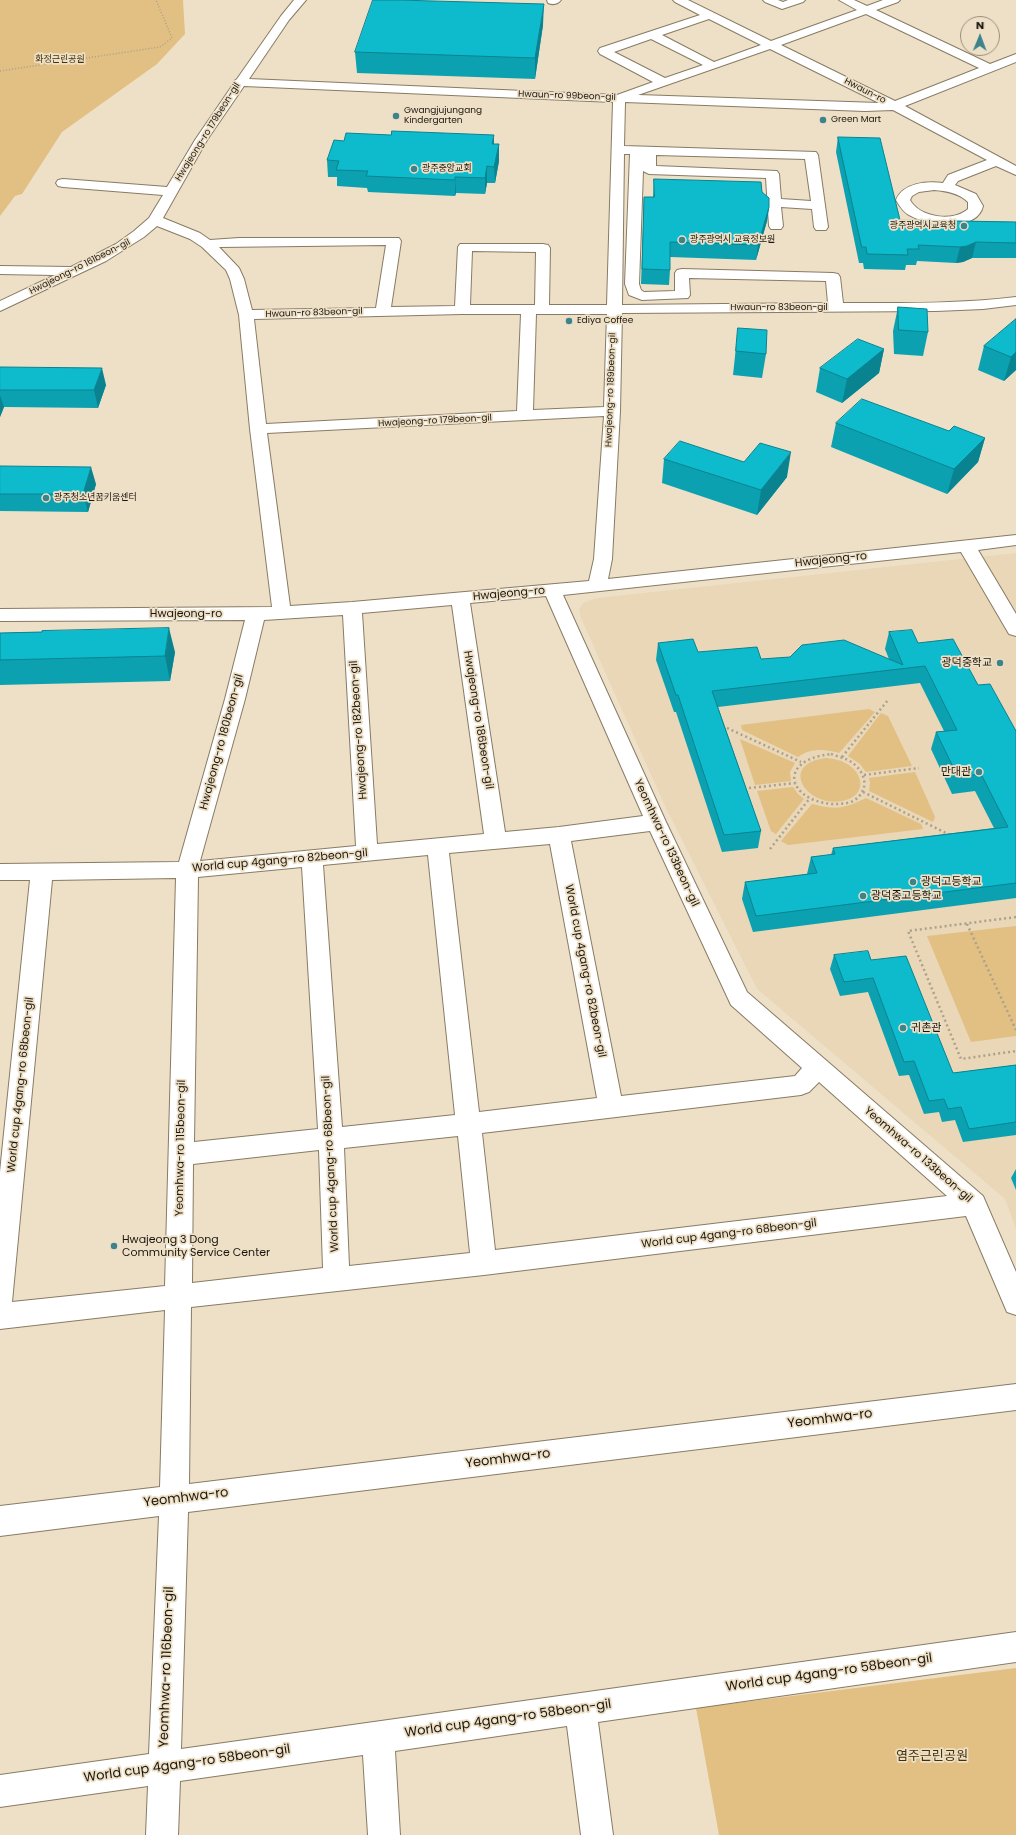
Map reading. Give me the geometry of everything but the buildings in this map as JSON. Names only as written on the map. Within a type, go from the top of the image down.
[{"type":"street","name":"Hwajeong-ro 179beon-gil","points":[[155,220],[170,191],[201,140],[239,82],[284,18],[300,0]]},
{"type":"street","name":"Hwaun-ro","points":[[679,0],[895,106],[1016,171]]},
{"type":"street","points":[[769,0],[782,6],[799,0]]},
{"type":"street","points":[[846,0],[990,69]]},
{"type":"street","points":[[619,98],[713,66],[894,0]]},
{"type":"street","points":[[664,83],[604,51],[711,15]]},
{"type":"street","points":[[652,36],[713,66]]},
{"type":"street","points":[[895,106],[1016,58]]},
{"type":"street","name":"Hwaun-ro 99beon-gil","points":[[239,82],[619,98],[865,107],[895,106]]},
{"type":"street","name":"Hwajeong-ro 189beon-gil","points":[[597,586],[603,559],[612,411],[619,98]]},
{"type":"street","points":[[618,150],[811,155],[821,227]]},
{"type":"street","points":[[644,150],[649,170],[772,174],[776,226]]},
{"type":"street","points":[[644,150],[632,284],[634,292],[642,296],[683,296],[682,273],[721,274],[762,282],[802,282],[833,277],[836,308]]},
{"type":"street","points":[[739,153],[740,173]]},
{"type":"street","points":[[947,187],[953,178],[997,161]]},
{"type":"street","points":[[63,183],[170,191]]},
{"type":"street","points":[[934,186],[947,187],[972,198],[976,202],[974,212],[962,219],[942,221],[918,216],[909,211],[904,205],[903,199],[906,194],[913,190],[934,186]]},
{"type":"street","points":[[774,203],[818,204]]},
{"type":"street","points":[[155,220],[195,236],[207,244],[232,268],[237,279],[246,315],[258,429],[282,613]]},
{"type":"street","name":"Hwajeong-ro 161beon-gil","points":[[0,307],[108,254],[136,238],[155,220]]},
{"type":"street","points":[[207,244],[240,242],[394,241],[383,312]]},
{"type":"street","points":[[462,310],[465,247],[542,248],[525,416]]},
{"type":"street","points":[[0,270],[74,271]]},
{"type":"street","points":[[721,274],[722,289]]},
{"type":"street","name":"Hwaun-ro 83beon-gil","points":[[246,315],[535,309],[936,307],[983,305],[1016,301]]},
{"type":"street","name":"Hwajeong-ro 179beon-gil","points":[[258,429],[612,411]]},
{"type":"street","name":"Hwajeong-ro","points":[[0,615],[256,614],[352,608],[597,586],[1016,540]]},
{"type":"street","points":[[966,546],[1016,630]]},
{"type":"street","name":"Yeomhwa-ro 133beon-gil","points":[[552,590],[656,822],[739,998],[974,1204],[1016,1303]]},
{"type":"street","name":"Hwajeong-ro 186beon-gil","points":[[460,599],[496,841]]},
{"type":"street","name":"Hwajeong-ro 182beon-gil","points":[[352,608],[367,853]]},
{"type":"street","name":"Hwajeong-ro 180beon-gil","points":[[187,870],[235,699],[256,614]]},
{"type":"street","name":"World cup 4gang-ro 82beon-gil","points":[[0,872],[187,870],[559,835],[656,822]]},
{"type":"street","name":"World cup 4gang-ro 82beon-gil","points":[[559,835],[611,1107]]},
{"type":"street","points":[[438,846],[484,1263]]},
{"type":"street","name":"World cup 4gang-ro 68beon-gil","points":[[312,858],[331,1138],[338,1279]]},
{"type":"street","name":"Yeomhwa-ro 115beon-gil","points":[[174,1499],[187,870]]},
{"type":"street","name":"World cup 4gang-ro 68beon-gil","points":[[0,1299],[42,871]]},
{"type":"street","points":[[182,1154],[468,1124],[801,1085],[818,1067]]},
{"type":"street","name":"World cup 4gang-ro 68beon-gil","points":[[0,1316],[484,1263],[974,1204]]},
{"type":"street","name":"Yeomhwa-ro","points":[[0,1521],[1016,1397]]},
{"type":"street","name":"Yeomhwa-ro 116beon-gil","points":[[162,1835],[163,1768],[174,1499]]},
{"type":"street","name":"World cup 4gang-ro 58beon-gil","points":[[0,1791],[1016,1647]]},
{"type":"street","points":[[581,1709],[597,1835]]},
{"type":"street","points":[[378,1737],[384,1835]]},
{"type":"path","points":[[0,70],[160,47],[172,38],[156,0]]},
{"type":"path","points":[[842,757],[888,700]]},
{"type":"path","points":[[727,728],[801,762]]},
{"type":"path","points":[[831,754],[842,757],[855,765],[864,775],[866,784],[863,792],[858,798],[841,805],[830,805],[810,798],[804,794],[796,783],[795,772],[801,762],[810,757],[820,755],[831,754]]},
{"type":"path","points":[[864,775],[920,768]]},
{"type":"path","points":[[749,788],[796,783]]},
{"type":"path","points":[[863,792],[950,835]]},
{"type":"path","points":[[770,849],[810,798]]},
{"type":"path","points":[[1016,917],[908,931],[961,1059],[1016,1051]]},
{"type":"path","points":[[967,924],[1016,1030]]},
{"type":"shaded area","name":"광덕중고등학교","points":[[1016,553],[1016,1229],[1005,1199],[757,989],[664,804],[581,618],[579,610],[583,603],[597,598]]},
{"type":"green space","name":"화정근린공원","points":[[0,0],[183,0],[185,34],[157,64],[62,132],[22,194],[15,196],[0,216]]},
{"type":"green space","points":[[869,709],[875,712],[839,753],[818,750],[808,752],[798,757],[742,730],[741,725]]},
{"type":"green space","points":[[881,713],[888,716],[912,766],[866,772],[860,764],[848,756]]},
{"type":"green space","points":[[740,739],[795,763],[790,772],[791,781],[755,785]]},
{"type":"green space","points":[[827,758],[845,763],[857,773],[860,788],[853,797],[846,800],[832,802],[820,799],[810,793],[803,785],[801,776],[803,768],[812,762]]},
{"type":"green space","points":[[915,772],[935,817],[933,822],[869,791],[869,778]]},
{"type":"green space","points":[[793,787],[804,799],[776,834],[771,831],[757,791]]},
{"type":"green space","points":[[866,798],[921,824],[923,829],[788,845],[781,841],[812,804],[834,808],[846,806]]},
{"type":"green space","points":[[1016,926],[1016,1036],[971,1042],[927,936]]},
{"type":"green space","name":"염주근린공원","points":[[1016,1668],[1016,1835],[719,1835],[696,1708]]},
{"type":"place","name":"Gwangjujungang Kindergarten","points":[[396,116]]},
{"type":"place","name":"Green Mart","points":[[823,120]]},
{"type":"place","name":"광주중앙교회","points":[[414,169]]},
{"type":"place","name":"광주광역시교육청","points":[[964,226]]},
{"type":"place","name":"광주광역시 교육정보원","points":[[682,240]]},
{"type":"place","name":"Ediya Coffee","points":[[569,321]]},
{"type":"place","name":"광주청소년꿈키움센터","points":[[46,498]]},
{"type":"place","name":"광덕중학교","points":[[1000,663]]},
{"type":"place","name":"만대관","points":[[979,772]]},
{"type":"place","name":"광덕고등학교","points":[[913,882]]},
{"type":"place","name":"광덕중고등학교","points":[[863,896]]},
{"type":"place","name":"귀촌관","points":[[903,1028]]},
{"type":"place","name":"Hwajeong 3 Dong Community Service Center","points":[[114,1246]]}]
